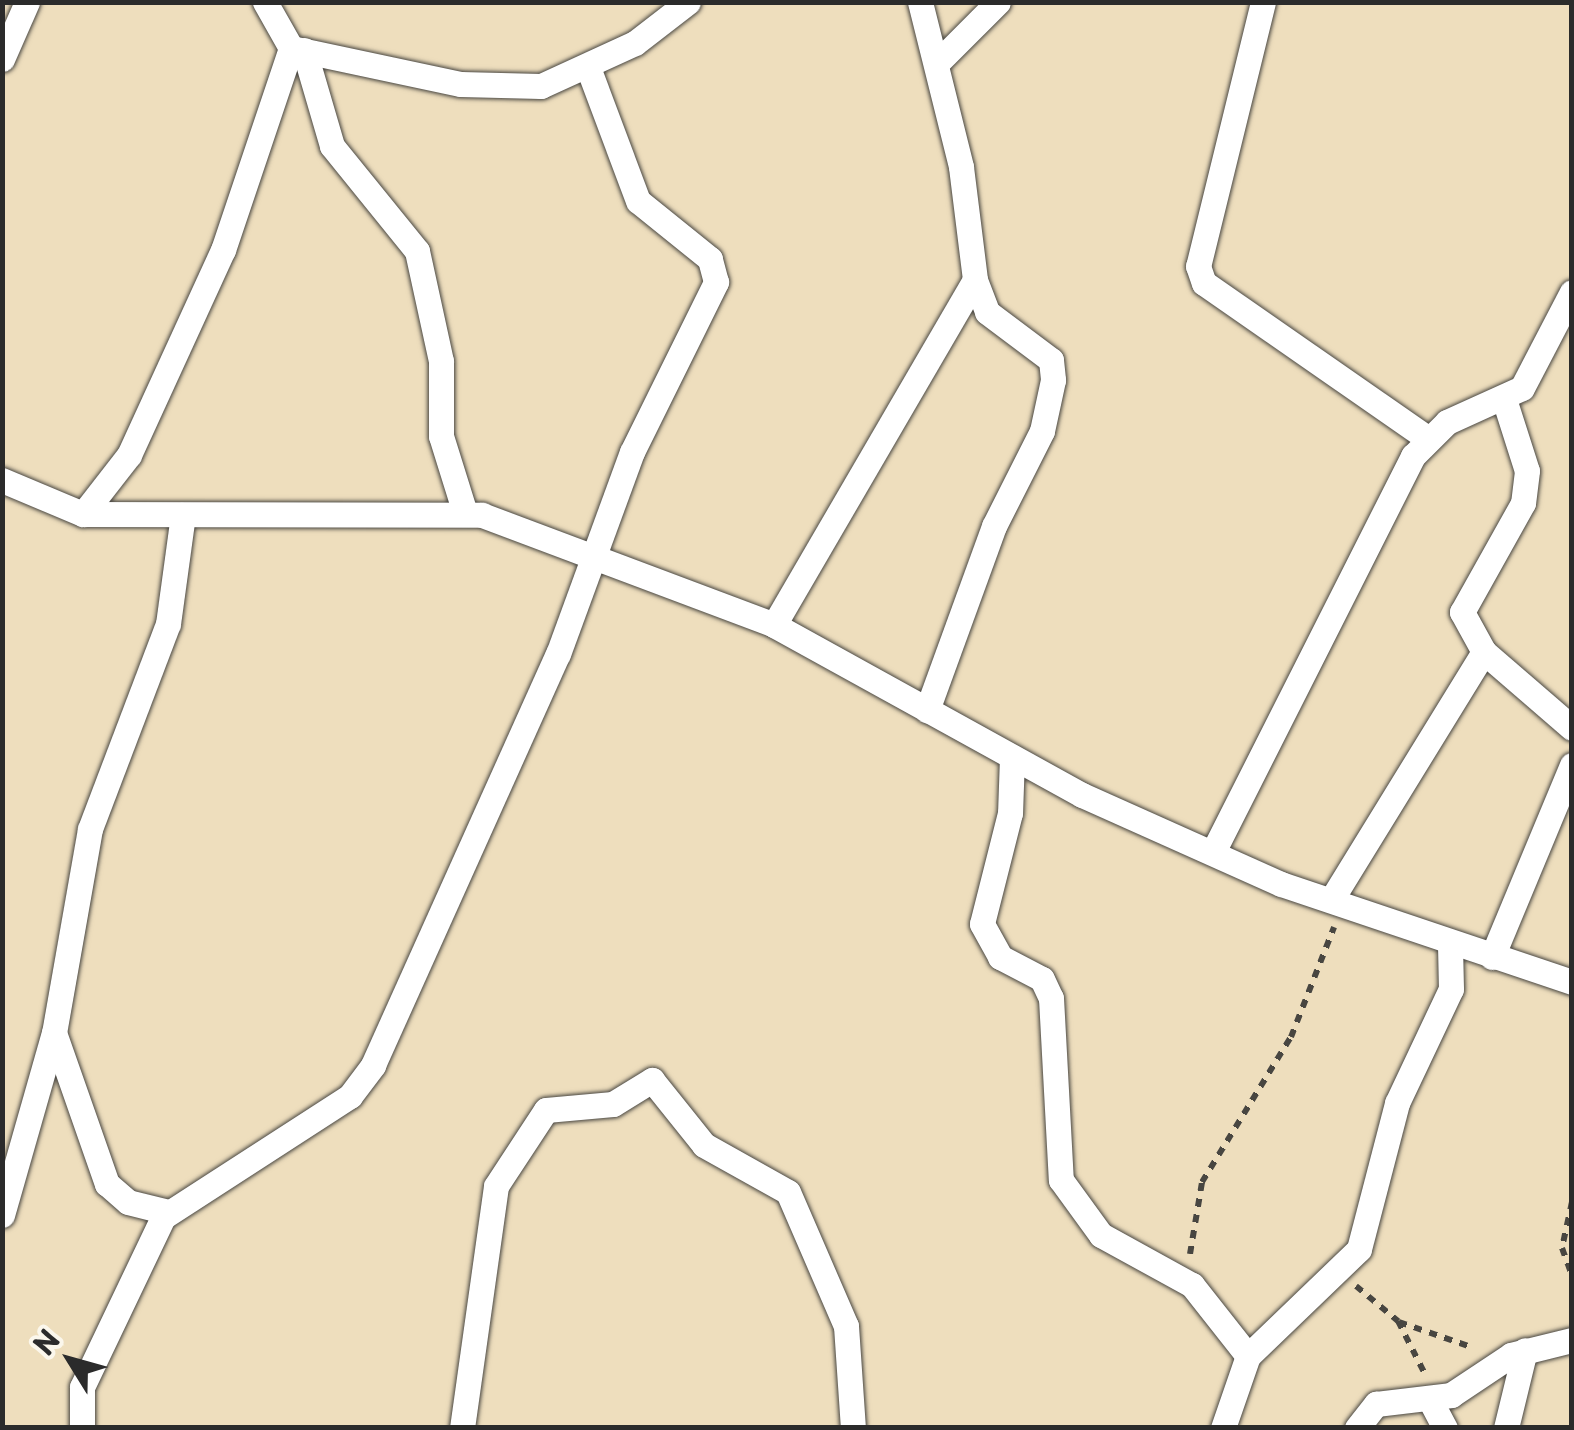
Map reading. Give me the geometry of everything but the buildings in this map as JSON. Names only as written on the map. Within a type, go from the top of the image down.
[{"type":"street","points":[[2,60],[27,2]]},
{"type":"street","points":[[264,2],[298,49],[341,163],[416,250],[441,361],[440,436],[465,513]]},
{"type":"street","points":[[298,49],[508,87],[569,80],[688,2]]},
{"type":"street","points":[[920,2],[937,63],[975,280],[987,312],[1051,360],[1053,380],[1042,431],[994,526],[927,710]]},
{"type":"street","points":[[937,63],[998,2]]},
{"type":"street","points":[[1263,2],[1198,266],[1204,283],[1427,438]]},
{"type":"street","points":[[83,514],[130,455],[202,305],[298,49]]},
{"type":"street","points":[[82,1428],[79,1402],[96,1351],[168,1212],[350,1096],[373,1066],[600,555],[632,452],[716,282],[710,259],[638,201],[588,67]]},
{"type":"street","points":[[774,625],[975,280]]},
{"type":"street","points":[[1213,852],[1427,438],[1505,402],[1522,388],[1572,292]]},
{"type":"street","points":[[1505,402],[1527,471],[1523,503],[1462,612],[1484,652],[1572,728]]},
{"type":"street","points":[[2,480],[83,514],[465,513],[600,555],[774,625],[1012,757],[1213,852],[1450,946],[1572,982]]},
{"type":"street","points":[[2,1215],[54,1033],[90,828],[168,624],[182,514]]},
{"type":"street","points":[[1338,899],[1484,652]]},
{"type":"street","points":[[1012,757],[1010,813],[982,924],[1000,957],[1042,979],[1051,998],[1061,1180],[1101,1235],[1192,1285],[1248,1356]]},
{"type":"street","points":[[1492,957],[1572,765]]},
{"type":"street","points":[[1223,1428],[1248,1356],[1337,1276],[1359,1248],[1397,1103],[1450,989],[1450,946]]},
{"type":"street","points":[[54,1033],[107,1184],[128,1202],[168,1212]]},
{"type":"street","points":[[462,1428],[482,1321],[481,1249],[511,1159],[560,1102],[613,1104],[652,1080],[704,1145],[788,1192],[846,1326],[853,1428]]},
{"type":"street","points":[[1357,1428],[1376,1404],[1461,1391],[1518,1352],[1572,1340]]},
{"type":"street","points":[[1506,1428],[1518,1352]]},
{"type":"street","points":[[1429,1398],[1445,1428]]},
{"type":"path","points":[[1192,1285],[1192,1207],[1291,1037],[1338,899]]},
{"type":"path","points":[[1572,1202],[1562,1248],[1572,1276]]},
{"type":"path","points":[[1337,1276],[1426,1337],[1518,1352]]},
{"type":"path","points":[[1398,1321],[1429,1398]]}]
